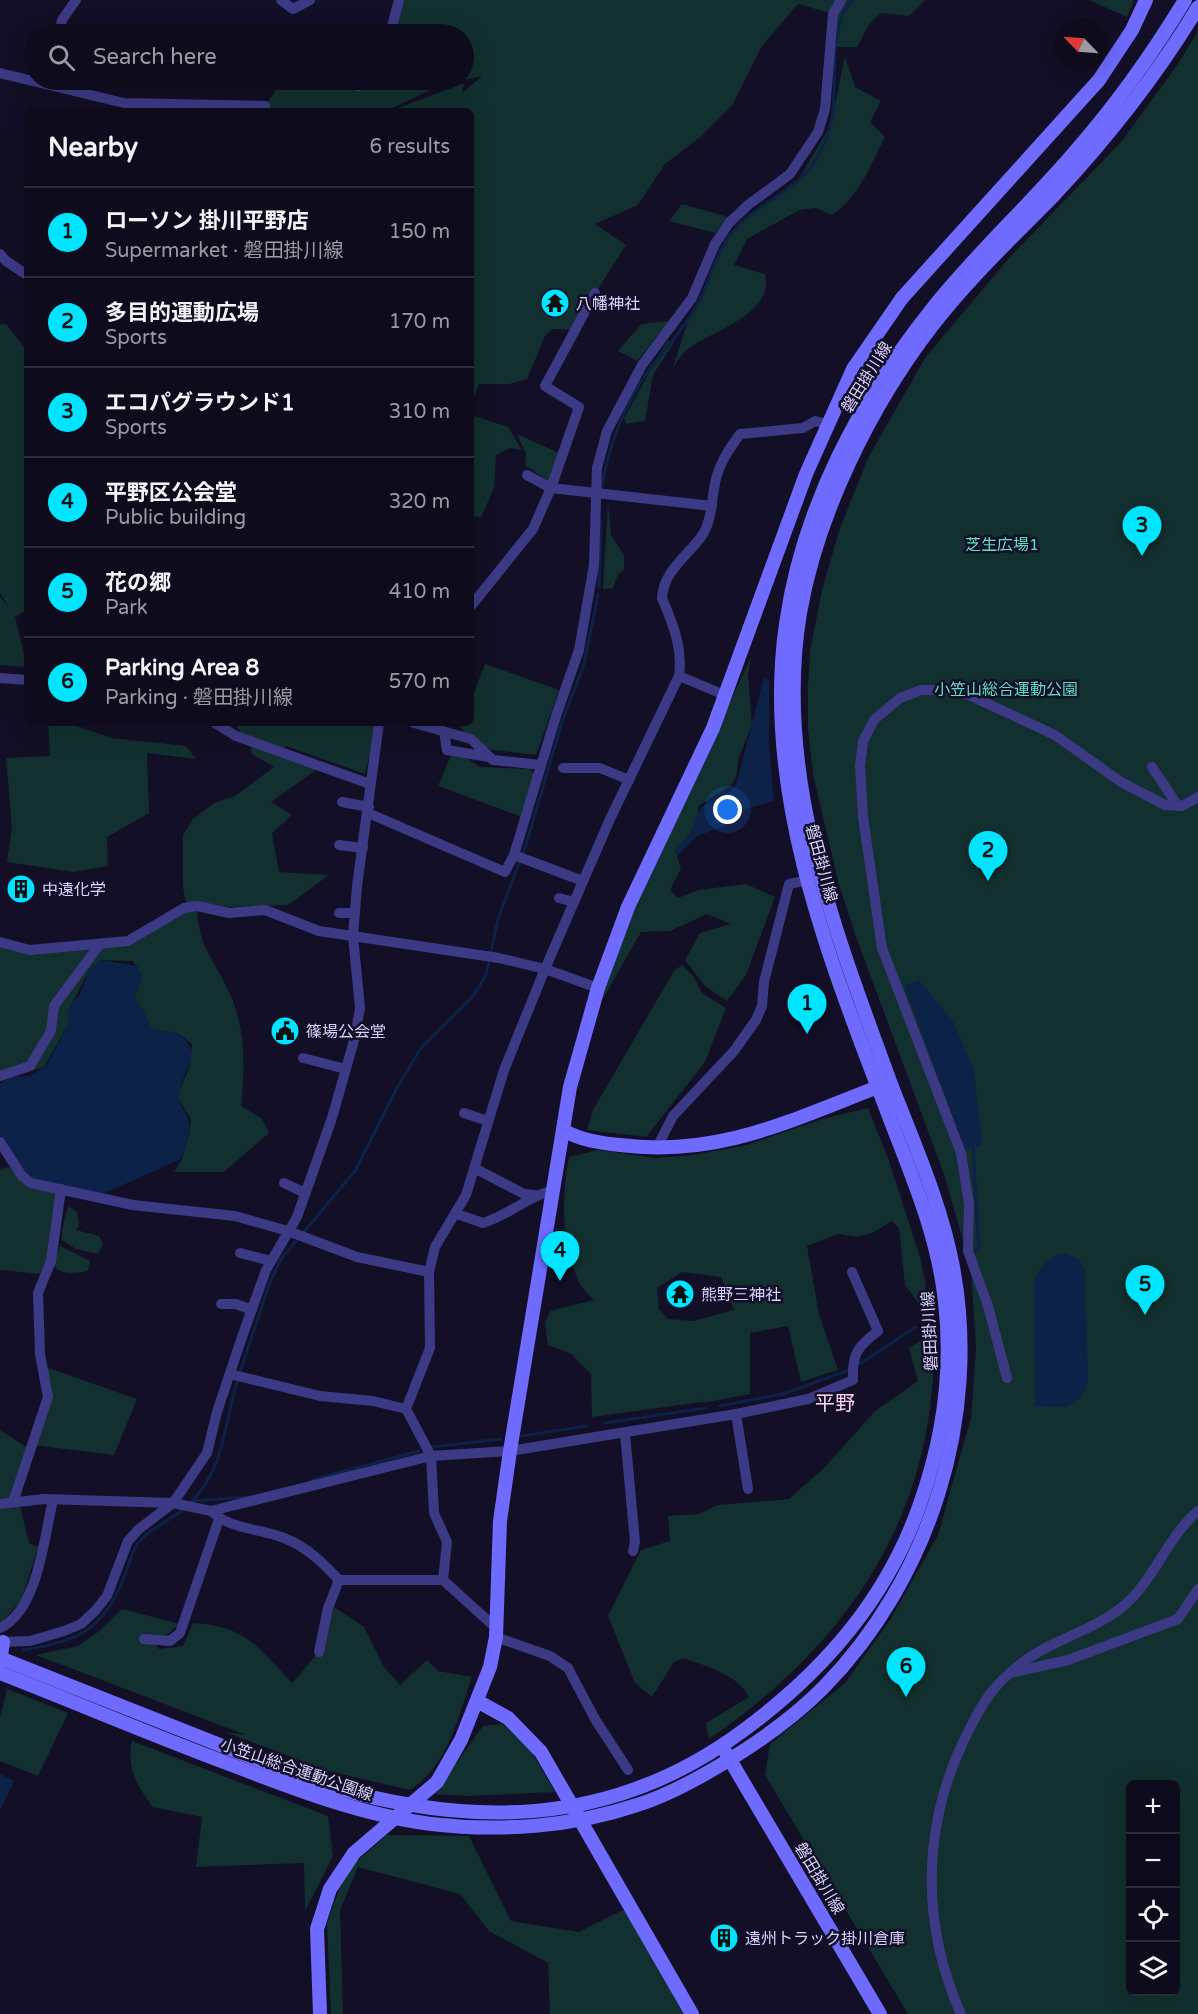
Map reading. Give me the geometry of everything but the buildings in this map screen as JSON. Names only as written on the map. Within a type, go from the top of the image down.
[{"type":"main road","points":[[320,2014],[317,1929],[330,1889],[354,1853],[436,1782],[449,1763],[490,1667],[496,1633],[500,1521],[563,1130],[575,1067],[598,988],[628,908],[727,696],[781,539],[827,424],[853,369],[903,298],[1099,80],[1132,30],[1146,0]]},
{"type":"main road","name":"磐田掛川線","points":[[730,1759],[767,1737],[795,1714],[843,1666],[902,1580],[930,1519],[949,1456],[961,1383],[963,1345],[960,1307],[951,1255],[932,1189],[884,1084],[809,880],[793,815],[783,759],[781,683],[786,621],[794,584],[804,547],[827,482],[863,411],[932,309],[991,241],[1080,146],[1132,78],[1185,0]]},
{"type":"main road","name":"磐田掛川線","points":[[880,2014],[722,1746],[804,1682],[831,1655],[864,1613],[905,1545],[928,1483],[936,1452],[949,1372],[945,1295],[929,1223],[832,911],[812,843],[799,783],[792,698],[799,621],[815,550],[856,448],[928,331],[996,252],[1057,191],[1120,120],[1148,84],[1198,7]]},
{"type":"main road","points":[[563,1130],[575,1137],[602,1143],[656,1149],[698,1147],[771,1129],[884,1084]]},
{"type":"main road","points":[[0,1660],[1,1637]]},
{"type":"main road","name":"小笠山総合運動公園線","points":[[0,1660],[306,1779],[389,1803],[432,1810],[499,1814],[530,1812],[605,1797],[643,1787],[680,1771],[722,1746]]},
{"type":"main road","name":"小笠山総合運動公園線","points":[[0,1673],[288,1786],[374,1813],[460,1826],[559,1824],[640,1805],[685,1785],[730,1759]]},
{"type":"main road","points":[[477,1701],[508,1718],[541,1752],[692,2014]]},
{"type":"street","points":[[61,24],[76,0]]},
{"type":"street","points":[[281,0],[292,9],[301,7],[310,0]]},
{"type":"street","points":[[393,24],[399,0]]},
{"type":"street","points":[[342,802],[368,810],[505,872],[514,855],[579,650],[588,610],[594,565],[594,493],[597,468],[607,431],[618,405],[642,365],[692,298],[715,244],[729,223],[748,205],[790,174],[818,132],[825,109],[833,14],[841,0]]},
{"type":"street","points":[[0,74],[24,78]]},
{"type":"street","points":[[77,90],[124,103],[265,106]]},
{"type":"street","points":[[0,254],[24,273]]},
{"type":"street","points":[[474,602],[533,528],[551,488],[579,407],[545,386],[595,293]]},
{"type":"street","points":[[406,1409],[429,1348],[429,1272],[435,1247],[457,1214],[474,1168],[504,1070],[545,969],[629,780],[679,676],[681,660],[678,637],[662,598],[663,592],[675,566],[702,536],[712,506],[716,479],[727,452],[740,434],[804,428],[815,420],[827,424]]},
{"type":"street","points":[[527,475],[551,488],[712,506]]},
{"type":"street","points":[[679,676],[727,696]]},
{"type":"street","points":[[0,678],[24,680]]},
{"type":"street","points":[[1007,1378],[988,1306],[968,1251],[969,1204],[961,1153],[882,948],[862,817],[860,766],[863,741],[874,720],[900,698],[931,689],[962,692],[1055,735],[1120,782],[1165,805],[1178,806],[1198,797]]},
{"type":"street","points":[[220,726],[236,736],[370,784]]},
{"type":"street","points":[[1,1637],[30,1641],[81,1624],[107,1596],[128,1541],[139,1528],[176,1504],[207,1453],[252,1310],[271,1261],[298,1235],[297,1217],[346,1069],[360,1008],[353,936],[379,726]]},
{"type":"street","points":[[424,726],[471,739],[490,758]]},
{"type":"street","points":[[444,732],[447,750],[541,765]]},
{"type":"street","points":[[1152,767],[1178,806]]},
{"type":"street","points":[[563,768],[600,768],[629,780]]},
{"type":"street","points":[[339,845],[363,849]]},
{"type":"street","points":[[514,855],[583,881]]},
{"type":"street","points":[[656,1149],[673,1116],[734,1051],[756,1020],[762,1006],[765,982],[789,884],[809,880]]},
{"type":"street","points":[[559,898],[574,902]]},
{"type":"street","points":[[0,942],[30,950],[128,941],[184,908],[197,906],[229,913],[265,910],[319,931],[499,958],[545,969],[598,988]]},
{"type":"street","points":[[339,913],[355,914]]},
{"type":"street","points":[[0,1076],[30,1066],[51,1031],[54,1006],[100,944]]},
{"type":"street","points":[[303,1058],[346,1069]]},
{"type":"street","points":[[464,1113],[488,1121]]},
{"type":"street","points":[[0,1142],[22,1176],[31,1183],[134,1204],[236,1216],[366,1259],[429,1272]]},
{"type":"street","points":[[474,1168],[524,1194],[536,1195]]},
{"type":"street","points":[[284,1183],[305,1192]]},
{"type":"street","points":[[13,1502],[48,1396],[40,1354],[38,1293],[52,1256],[61,1189]]},
{"type":"street","points":[[457,1214],[483,1223],[507,1213],[536,1195],[553,1190]]},
{"type":"street","points":[[240,1253],[271,1261]]},
{"type":"street","points":[[215,1515],[431,1456],[510,1451],[625,1434],[808,1399],[853,1380],[852,1359],[864,1342],[878,1331],[852,1272]]},
{"type":"street","points":[[221,1304],[236,1304],[252,1310]]},
{"type":"street","points":[[232,1374],[320,1396],[373,1401],[406,1409],[431,1456],[434,1513],[447,1542],[443,1580]]},
{"type":"street","points":[[736,1414],[748,1489]]},
{"type":"street","points":[[625,1434],[635,1542],[633,1551]]},
{"type":"street","points":[[1,1637],[28,1598],[53,1500]]},
{"type":"street","points":[[0,1504],[53,1500],[176,1504],[284,1538],[311,1551],[339,1580],[443,1580],[496,1633],[542,1653],[568,1668],[595,1719],[628,1770]]},
{"type":"street","points":[[961,2014],[950,1990],[935,1936],[931,1875],[934,1835],[943,1792],[959,1752],[993,1688],[1038,1651],[1092,1628],[1122,1607],[1140,1588],[1176,1534],[1198,1511]]},
{"type":"street","points":[[144,1639],[170,1641],[180,1633],[215,1515]]},
{"type":"street","points":[[319,1652],[328,1608],[339,1580]]},
{"type":"street","points":[[1010,1673],[1068,1660],[1178,1619],[1198,1589]]},
{"type":"green space","points":[[397,0],[925,0],[909,16],[880,13],[868,26],[857,47],[833,47],[833,14],[798,4],[762,46],[733,104],[699,138],[665,164],[638,205],[595,224],[626,245],[572,330],[552,329],[545,336],[527,379],[509,384],[479,384],[474,396],[474,108],[398,108],[446,90],[463,90],[462,93],[466,90],[474,90],[474,83],[482,76],[474,78],[474,24],[391,24]]},
{"type":"green space","points":[[1089,0],[1134,0],[1127,17]]},
{"type":"green space","name":"小笠山総合運動公園","points":[[1198,31],[1198,2014],[908,2014],[765,1775],[770,1744],[845,1683],[890,1620],[938,1535],[971,1418],[976,1348],[971,1269],[945,1177],[839,885],[813,774],[808,729],[810,651],[822,590],[840,528],[868,458],[925,358],[1010,257],[1122,141],[1178,64]]},
{"type":"green space","points":[[845,56],[855,87],[881,101],[870,122],[885,137],[863,180],[850,199],[832,215],[816,208],[799,210],[747,239],[734,265],[765,274],[766,288],[761,300],[740,319],[688,349],[673,367],[686,327],[727,238],[745,220],[799,178],[831,125]]},
{"type":"green space","points":[[276,90],[430,90],[392,108],[254,108],[265,106]]},
{"type":"green space","points":[[682,204],[728,217],[715,233],[669,221]]},
{"type":"green space","points":[[669,321],[637,361],[618,351],[641,324]]},
{"type":"green space","points":[[5,323],[24,347],[24,612],[15,617],[24,654],[24,667],[0,665],[0,597],[10,608],[0,593],[0,325]]},
{"type":"green space","points":[[667,341],[674,342],[653,375],[645,421],[626,424],[624,418]]},
{"type":"green space","points":[[474,416],[508,427],[522,450],[510,448],[496,455],[494,488],[481,517],[474,516]]},
{"type":"green space","points":[[517,434],[559,453],[549,481],[525,465],[526,454]]},
{"type":"green space","points":[[608,501],[611,535],[624,555],[624,570],[618,574],[613,588],[603,589]]},
{"type":"green space","points":[[751,657],[748,676],[752,725],[739,757],[736,777],[731,786],[698,806],[698,825],[675,851],[681,868],[670,890],[678,898],[698,890],[746,884],[775,897],[746,975],[727,1001],[705,986],[685,960],[700,933],[731,924],[707,914],[670,931],[641,932],[600,1004],[626,927]]},
{"type":"green space","points":[[485,664],[559,690],[536,755],[475,748],[460,726],[474,726],[474,692]]},
{"type":"green space","points":[[48,726],[76,726],[112,738],[186,746],[196,759],[147,753],[149,813],[107,837],[108,866],[73,872],[7,862],[12,827],[6,758],[50,756]]},
{"type":"green space","points":[[236,726],[376,726],[365,774],[286,746],[282,752],[319,768],[271,802],[292,815],[272,833],[279,872],[329,875],[288,905],[231,907],[186,903],[183,887],[183,835],[193,819],[214,803],[235,796],[274,767],[252,754],[250,745]]},
{"type":"green space","points":[[452,753],[459,753],[480,767],[529,769],[534,773],[522,817],[438,786]]},
{"type":"green space","points":[[197,906],[200,933],[231,996],[239,1023],[244,1064],[241,1106],[262,1119],[269,1133],[224,1172],[174,1172],[182,1159],[191,1119],[179,1100],[179,1091],[189,1068],[192,1044],[179,1034],[151,1029],[144,1012],[134,999],[142,977],[133,961],[101,960],[90,969],[68,1011],[69,1023],[44,1067],[6,1078],[0,1082],[0,945],[31,951],[110,944]]},
{"type":"green space","points":[[682,965],[694,977],[702,993],[726,1008],[705,1062],[646,1137],[587,1130],[593,1110],[674,971]]},
{"type":"green space","points":[[868,1108],[888,1158],[920,1257],[926,1285],[920,1305],[905,1285],[899,1228],[892,1221],[872,1233],[857,1237],[838,1234],[807,1246],[819,1314],[838,1370],[801,1382],[788,1326],[750,1333],[750,1394],[703,1403],[702,1395],[702,1402],[592,1417],[591,1374],[571,1354],[548,1345],[545,1322],[550,1311],[594,1300],[579,1282],[566,1236],[564,1204],[569,1157],[598,1150],[656,1158],[693,1155],[747,1145],[822,1119]],"holes":[[[682,1272],[721,1277],[734,1310],[693,1321],[668,1319],[659,1309],[657,1288]]]},
{"type":"green space","points":[[15,1165],[57,1188],[54,1247],[39,1274],[0,1270],[0,1169]]},
{"type":"green space","points":[[68,1206],[77,1212],[79,1224],[76,1230],[99,1236],[103,1244],[98,1254],[76,1249],[62,1240]]},
{"type":"green space","points":[[60,1246],[90,1261],[88,1271],[69,1273],[56,1268],[53,1265]]},
{"type":"green space","points":[[932,1303],[933,1372],[925,1436],[909,1496],[884,1552],[851,1605],[811,1653],[763,1698],[709,1739],[706,1723],[749,1697],[744,1689],[720,1672],[683,1658],[674,1662],[652,1697],[635,1683],[608,1616],[641,1550],[670,1541],[668,1516],[699,1514],[718,1505],[789,1499],[823,1469],[875,1411],[918,1381],[909,1348],[923,1339]]},
{"type":"green space","points":[[43,1366],[137,1399],[114,1455],[33,1445],[48,1397]]},
{"type":"green space","points":[[0,1430],[31,1450],[18,1502],[0,1503]]},
{"type":"green space","points":[[20,1506],[29,1543],[38,1547],[22,1599],[2,1622],[0,1621],[0,1509]]},
{"type":"green space","points":[[334,1607],[364,1627],[384,1667],[400,1685],[427,1660],[438,1671],[472,1677],[443,1754],[423,1780],[410,1790],[328,1771],[225,1732],[246,1735],[36,1655],[78,1646],[98,1632],[122,1609],[180,1624],[155,1644],[159,1649],[183,1646],[193,1623],[211,1625],[239,1634],[260,1649],[292,1683],[319,1652]]},
{"type":"green space","points":[[7,1689],[68,1713],[38,1776],[0,1761],[0,1717]]},
{"type":"green space","points":[[502,1724],[528,1746],[555,1792],[469,1796],[434,1794],[483,1726]]},
{"type":"green space","points":[[132,1741],[328,1816],[333,1856],[305,1911],[304,1863],[196,1867],[202,1817],[153,1807],[134,1776],[130,1759]]},
{"type":"green space","points":[[387,1835],[469,1836],[511,1921],[579,1932],[625,1909],[687,2014],[550,2014],[548,1963],[489,1931],[460,1894],[358,1867],[340,1910],[343,2014],[331,2014],[327,1923],[346,1871]]},
{"type":"water","points":[[764,677],[769,680],[769,745],[774,801],[742,810],[728,825],[697,836],[677,856],[675,851],[689,836],[700,808],[731,791],[737,782]]},
{"type":"water","points":[[101,960],[138,966],[142,977],[134,999],[144,1012],[151,1029],[178,1034],[187,1041],[191,1049],[191,1057],[180,1089],[179,1100],[189,1124],[181,1159],[98,1196],[34,1180],[22,1174],[5,1150],[0,1135],[0,1084],[8,1077],[31,1076],[47,1065],[69,1023],[67,1013],[71,1004],[79,996],[90,969]]},
{"type":"water","points":[[919,980],[954,1023],[974,1071],[982,1146],[965,1149],[904,986]]},
{"type":"water","points":[[1066,1253],[1080,1260],[1085,1272],[1088,1379],[1086,1389],[1081,1397],[1066,1407],[1035,1406],[1034,1281],[1046,1262]]},
{"type":"water","points":[[0,1774],[14,1781],[0,1811]]},
{"type":"waterway","points":[[602,487],[613,443],[631,399],[646,374],[692,313],[728,238],[747,217],[804,175],[820,153],[832,118],[835,55],[840,23],[845,10],[853,0]]},
{"type":"waterway","points":[[599,587],[601,520]]},
{"type":"waterway","points":[[523,855],[562,722],[584,664],[598,595]]},
{"type":"waterway","points":[[240,1372],[270,1282],[281,1259],[355,1171],[397,1088],[421,1048],[473,996],[486,975],[498,919],[520,861]]},
{"type":"waterway","points":[[973,1147],[979,1250],[974,1251]]},
{"type":"waterway","points":[[859,1364],[916,1327]]},
{"type":"waterway","points":[[720,1406],[783,1394],[849,1370]]},
{"type":"waterway","points":[[189,1504],[201,1491],[217,1461],[238,1379]]},
{"type":"waterway","points":[[604,1423],[706,1408]]},
{"type":"waterway","points":[[521,1436],[587,1426]]},
{"type":"waterway","points":[[432,1447],[501,1439]]},
{"type":"waterway","points":[[312,1480],[419,1451]]},
{"type":"waterway","points":[[192,1501],[247,1497]]},
{"type":"waterway","points":[[23,1650],[72,1638],[96,1623],[115,1598],[139,1542],[149,1532],[184,1509]]},
{"type":"place","name":"八幡神社","points":[[555,303]]},
{"type":"place","name":"エコパグラウンド1","points":[[1142,556]]},
{"type":"place","name":"多目的運動広場","points":[[988,881]]},
{"type":"place","name":"中遠化学","points":[[21,889]]},
{"type":"place","name":"篠場公会堂","points":[[285,1031]]},
{"type":"place","name":"ローソン 掛川平野店","points":[[807,1034]]},
{"type":"place","name":"平野区公会堂","points":[[560,1281]]},
{"type":"place","name":"熊野三神社","points":[[680,1294]]},
{"type":"place","name":"花の郷","points":[[1145,1315]]},
{"type":"place","name":"Parking Area 8","points":[[906,1697]]},
{"type":"place","name":"遠州トラック掛川倉庫","points":[[724,1938]]},
{"type":"district","name":"平野","points":[[835,1403]]},
{"type":"park label","name":"芝生広場1","points":[[1002,544]]}]
